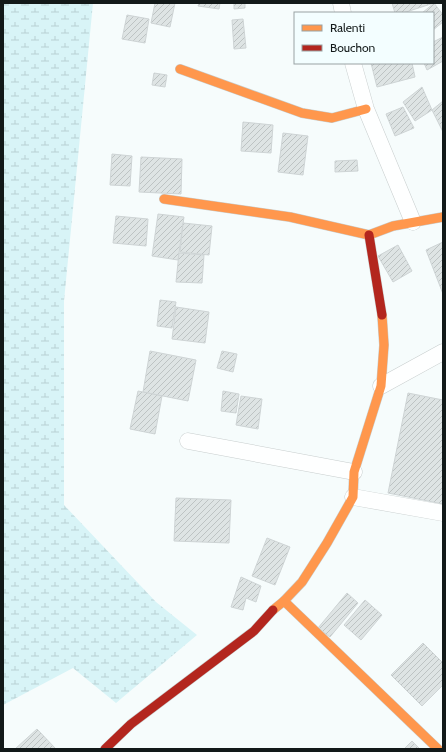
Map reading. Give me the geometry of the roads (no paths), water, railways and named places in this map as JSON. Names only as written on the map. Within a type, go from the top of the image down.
[{"type":"street","points":[[353,64],[366,109],[413,222]]},
{"type":"street","points":[[180,69],[302,113],[322,118],[332,118],[366,109]]},
{"type":"street","points":[[164,199],[290,217],[369,235],[394,226],[443,217]]},
{"type":"street","points":[[105,749],[131,724],[254,631],[274,609],[284,601],[306,575],[327,543],[353,497],[354,472],[381,386],[384,345],[381,304],[369,235]]},
{"type":"street","points":[[381,386],[443,352]]},
{"type":"street","points":[[188,442],[354,472]]},
{"type":"street","points":[[353,497],[443,513]]},
{"type":"street","points":[[284,601],[438,744]]}]
